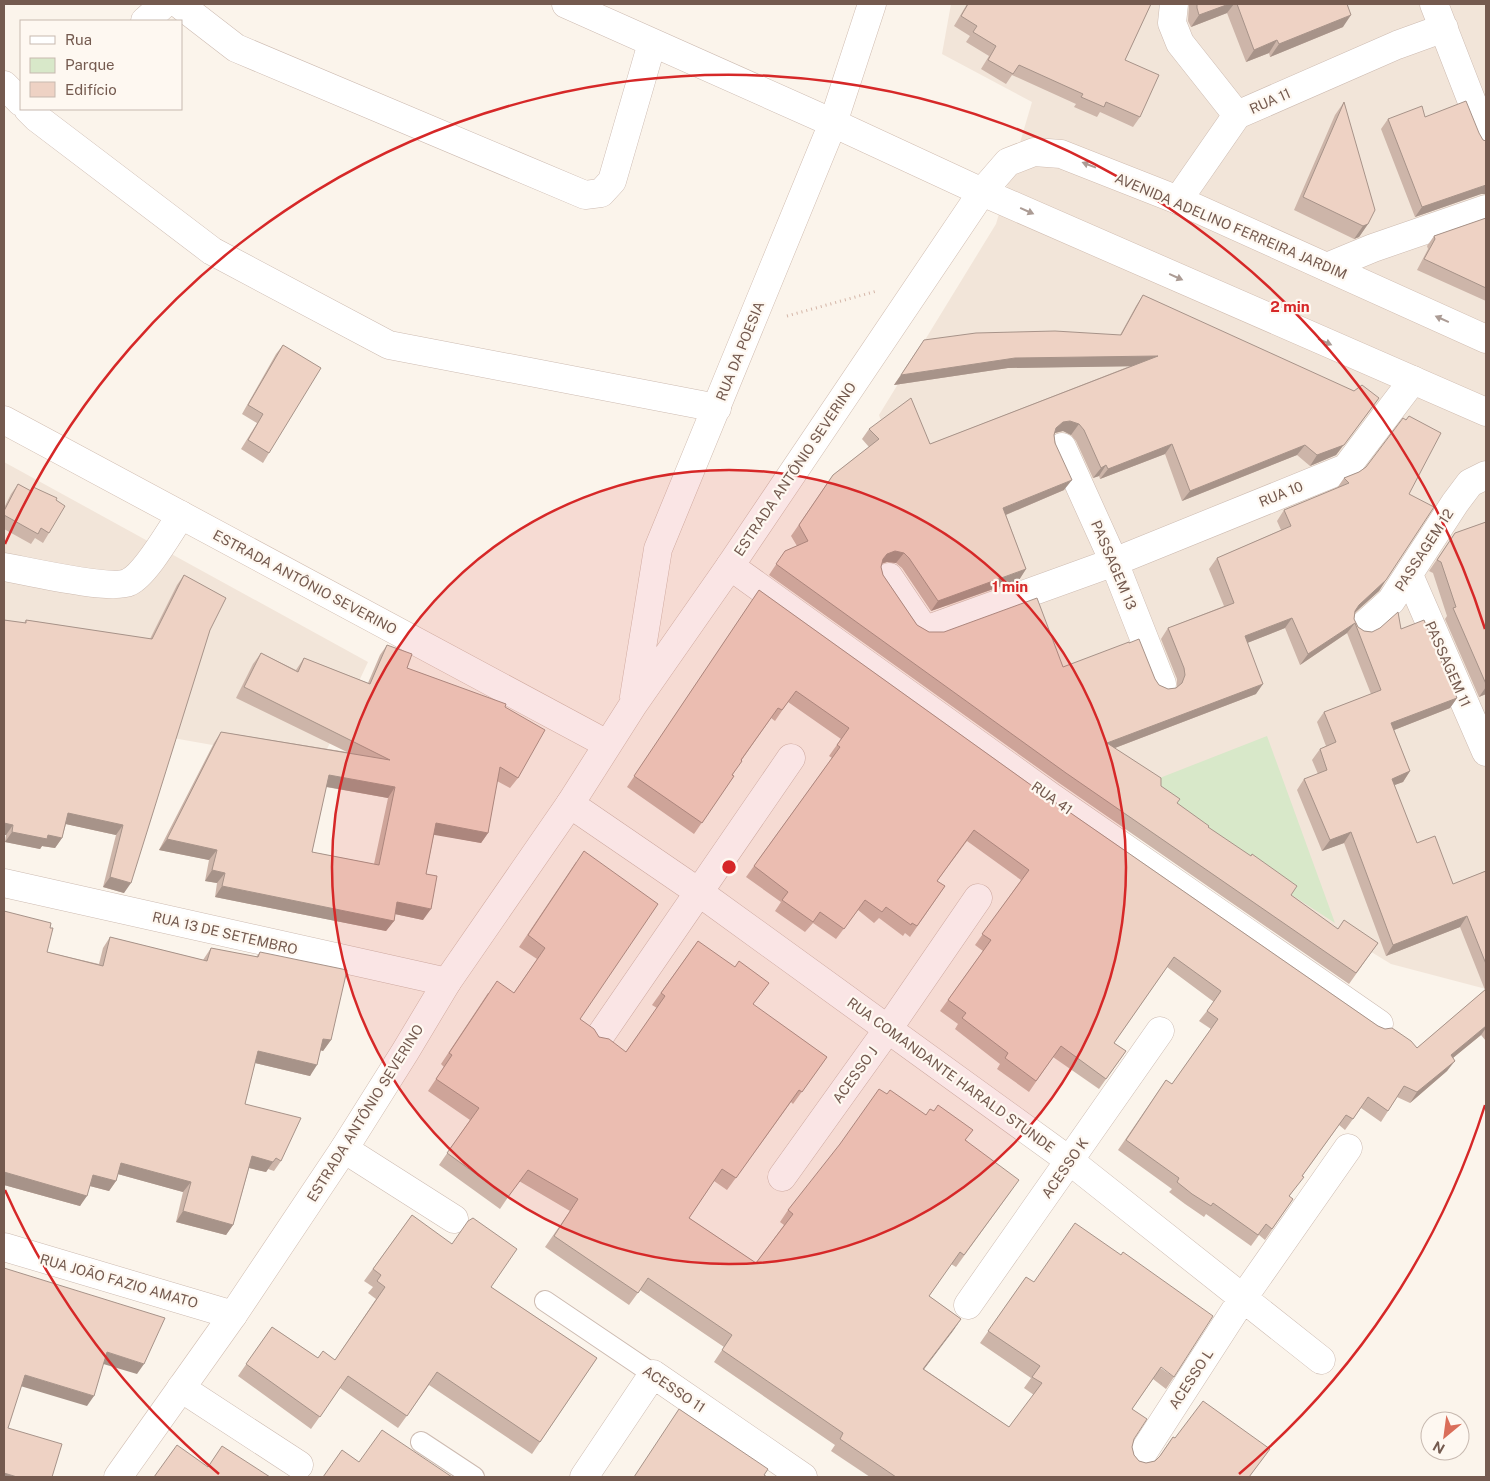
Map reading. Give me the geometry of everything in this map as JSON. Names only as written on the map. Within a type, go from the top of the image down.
[{"type":"street","points":[[145,20],[164,4]]},
{"type":"street","points":[[179,4],[236,48],[585,195],[601,193],[612,181],[652,43]]},
{"type":"street","points":[[566,4],[834,123],[982,192],[1486,412]]},
{"type":"street","name":"RUA DA POESIA","points":[[633,705],[658,549],[834,123],[872,4]]},
{"type":"street","points":[[1174,4],[1172,23],[1180,44],[1237,115]]},
{"type":"street","points":[[1439,16],[1486,138]]},
{"type":"street","name":"RUA 11","points":[[1178,200],[1237,115],[1397,45],[1439,16]]},
{"type":"street","points":[[4,85],[20,98]]},
{"type":"street","points":[[34,110],[212,251],[389,345],[717,408]]},
{"type":"street","name":"AVENIDA ADELINO FERREIRA JARDIM","points":[[982,192],[1008,162],[1034,152],[1061,154],[1178,200],[1486,339]]},
{"type":"street","name":"ESTRADA ANTÔNIO SEVERINO","points":[[118,1477],[234,1315],[344,1149],[447,982],[570,804],[633,705],[730,566],[982,192]]},
{"type":"street","points":[[1327,267],[1373,248],[1486,209]]},
{"type":"street","name":"RUA 10","points":[[889,578],[922,626],[927,628],[1114,562],[1346,468],[1413,380]]},
{"type":"street","name":"ESTRADA ANTÔNIO SEVERINO","points":[[4,420],[607,744]]},
{"type":"street","name":"PASSAGEM 13","points":[[1062,447],[1114,562],[1162,684]]},
{"type":"street","name":"PASSAGEM 12","points":[[1362,627],[1391,602],[1455,503],[1470,484],[1486,475]]},
{"type":"street","points":[[4,567],[109,585],[129,582],[142,571],[181,515]]},
{"type":"street","name":"RUA 41","points":[[730,566],[1050,796],[1379,1024]]},
{"type":"street","name":"PASSAGEM 11","points":[[1409,576],[1486,752]]},
{"type":"street","points":[[600,1036],[791,758]]},
{"type":"street","name":"RUA COMANDANTE HARALD STUNDE","points":[[570,804],[700,893],[1070,1161],[1321,1360]]},
{"type":"street","name":"RUA 13 DE SETEMBRO","points":[[4,883],[447,982]]},
{"type":"street","name":"ACESSO J","points":[[782,1177],[888,1029],[978,898]]},
{"type":"street","name":"ACESSO K","points":[[968,1305],[1160,1031]]},
{"type":"street","name":"ACESSO L","points":[[1139,1459],[1243,1298],[1348,1148]]},
{"type":"street","points":[[344,1149],[454,1219]]},
{"type":"street","name":"RUA JOÃO FAZIO AMATO","points":[[4,1247],[234,1315]]},
{"type":"street","points":[[584,1477],[653,1374]]},
{"type":"street","name":"ACESSO 11","points":[[653,1374],[803,1477]]},
{"type":"street","points":[[181,1388],[299,1464]]},
{"type":"lane","name":"ACESSO 11","points":[[545,1301],[653,1374]]},
{"type":"lane","points":[[421,1442],[474,1477]]},
{"type":"path","points":[[750,326],[878,290]]},
{"type":"shaded area","points":[[951,4],[1486,4],[1486,989],[1391,964],[986,716],[879,415],[996,224],[1032,102],[942,54]]},
{"type":"shaded area","points":[[4,462],[368,662],[320,764],[4,708]]},
{"type":"green space","points":[[1267,736],[1335,923],[1129,790]]},
{"type":"building","points":[[968,4],[1151,4],[1125,60],[1159,75],[1140,117],[1106,102],[1104,107],[1081,97],[1083,94],[1019,65],[1013,74],[988,60],[996,46],[973,32],[977,26],[961,16]]},
{"type":"building","points":[[1197,4],[1229,4],[1199,15]]},
{"type":"building","points":[[1237,4],[1347,4],[1351,15],[1279,44],[1277,40],[1254,50]]},
{"type":"building","points":[[1466,101],[1479,133],[1483,140],[1486,141],[1486,185],[1422,207],[1388,119],[1422,106],[1425,117]]},
{"type":"building","points":[[1344,102],[1375,210],[1368,224],[1363,226],[1303,197]]},
{"type":"building","points":[[1486,218],[1486,288],[1424,259],[1435,239],[1434,236]]},
{"type":"building","points":[[1143,295],[1354,391],[1362,385],[1379,398],[1344,445],[1317,455],[1305,445],[1190,491],[1172,444],[1108,469],[1106,465],[1101,468],[1084,430],[1079,424],[1070,421],[1063,422],[1056,428],[1054,435],[1055,443],[1072,480],[1003,508],[1026,569],[938,601],[904,553],[895,551],[887,554],[883,559],[881,567],[883,575],[917,625],[929,632],[944,632],[1037,598],[1063,667],[1139,639],[1159,685],[1168,689],[1176,688],[1182,683],[1185,675],[1168,628],[1234,603],[1217,558],[1291,526],[1284,510],[1349,483],[1344,478],[1366,467],[1403,418],[1406,420],[1409,416],[1441,433],[1409,494],[1434,507],[1386,580],[1359,605],[1355,611],[1354,619],[1358,627],[1364,631],[1372,632],[1380,628],[1398,612],[1401,629],[1424,620],[1457,698],[1391,723],[1410,771],[1392,779],[1417,843],[1435,836],[1453,884],[1486,871],[1486,964],[1467,916],[1393,945],[1351,832],[1330,840],[1304,779],[1327,770],[1320,749],[1336,742],[1324,712],[1381,690],[1355,623],[1308,654],[1292,618],[1245,636],[1263,684],[1107,743],[1161,778],[1161,786],[1180,799],[1177,803],[1208,827],[1251,856],[1252,854],[1297,886],[1291,895],[1338,929],[1344,920],[1378,943],[1356,973],[1066,773],[776,564],[785,551],[808,541],[799,525],[833,475],[879,439],[869,429],[911,398],[930,444],[1158,356],[1015,358],[901,375],[924,340],[976,333],[1055,331],[1121,335]]},
{"type":"building","points":[[283,345],[321,368],[269,453],[248,440],[263,414],[248,405]]},
{"type":"building","points":[[18,484],[31,491],[33,487],[57,498],[56,500],[65,506],[49,533],[41,528],[38,534],[4,515],[4,511]]},
{"type":"building","points":[[1486,522],[1486,684],[1453,608],[1456,607],[1441,562],[1437,560],[1455,533]]},
{"type":"building","points":[[184,575],[226,598],[210,630],[131,883],[110,877],[123,825],[68,813],[62,838],[48,835],[47,839],[12,832],[13,825],[4,823],[4,620],[26,623],[26,620],[152,639]]},
{"type":"building","points":[[759,590],[1049,798],[1378,1026],[1385,1029],[1392,1028],[1411,1041],[1417,1048],[1486,989],[1486,1026],[1451,1055],[1455,1061],[1417,1092],[1404,1086],[1388,1111],[1368,1097],[1353,1119],[1346,1115],[1289,1196],[1293,1199],[1272,1229],[1266,1224],[1258,1235],[1213,1203],[1211,1206],[1192,1194],[1177,1182],[1179,1178],[1126,1140],[1166,1080],[1172,1084],[1218,1019],[1207,1011],[1221,991],[1174,957],[1114,1043],[1126,1051],[1106,1079],[1061,1046],[1036,1081],[1005,1058],[1008,1053],[962,1018],[966,1013],[948,1000],[991,940],[982,934],[1029,870],[974,830],[937,881],[945,886],[917,926],[912,923],[911,925],[886,907],[882,912],[865,900],[844,929],[820,912],[813,922],[782,900],[788,892],[754,866],[840,747],[837,745],[849,728],[796,691],[782,710],[778,708],[741,760],[732,775],[734,776],[702,823],[634,776]]},
{"type":"building","points":[[387,645],[412,654],[407,668],[506,704],[505,707],[545,730],[518,778],[500,767],[488,833],[436,823],[426,874],[437,876],[431,909],[397,902],[394,921],[222,886],[225,873],[212,870],[217,850],[167,839],[221,732],[390,760],[244,687],[261,653],[298,672],[304,658],[370,684]],"holes":[[[329,775],[395,787],[379,865],[312,852]]]},
{"type":"building","points":[[584,851],[658,904],[580,1019],[594,1029],[599,1037],[609,1039],[626,1052],[665,996],[661,993],[698,941],[735,967],[739,961],[769,983],[753,1004],[827,1057],[802,1092],[799,1090],[736,1178],[722,1169],[689,1218],[756,1263],[793,1214],[788,1210],[840,1144],[879,1089],[887,1094],[890,1090],[926,1115],[930,1109],[934,1111],[938,1105],[973,1130],[965,1140],[1019,1180],[964,1255],[960,1252],[929,1296],[961,1319],[923,1369],[1009,1427],[1042,1383],[1032,1377],[1040,1366],[988,1331],[1026,1277],[1034,1282],[1075,1223],[1121,1255],[1123,1252],[1213,1316],[1174,1377],[1161,1367],[1132,1409],[1147,1419],[1134,1439],[1132,1447],[1134,1455],[1139,1461],[1146,1463],[1155,1461],[1203,1401],[1270,1449],[1249,1477],[896,1477],[840,1439],[843,1433],[722,1350],[732,1335],[648,1278],[638,1293],[554,1236],[578,1199],[528,1170],[508,1197],[447,1153],[479,1108],[436,1079],[452,1055],[449,1053],[497,981],[514,993],[545,948],[528,935]]},
{"type":"building","points":[[4,911],[51,923],[50,928],[53,928],[47,952],[103,966],[110,937],[207,961],[211,948],[258,957],[260,952],[347,970],[331,1040],[323,1039],[317,1065],[258,1051],[245,1104],[301,1118],[281,1161],[276,1158],[273,1162],[252,1156],[233,1225],[183,1211],[191,1182],[121,1163],[116,1181],[93,1175],[87,1196],[4,1172]]},
{"type":"building","points":[[412,1215],[452,1244],[468,1221],[473,1218],[517,1249],[491,1287],[597,1358],[540,1442],[437,1372],[407,1416],[348,1376],[320,1417],[246,1364],[272,1327],[318,1358],[323,1351],[335,1360],[385,1287],[377,1281],[381,1275],[373,1269]]},
{"type":"building","points":[[4,1268],[165,1318],[144,1364],[107,1352],[94,1396],[25,1375],[8,1428],[62,1444],[52,1477],[17,1477],[4,1473]]},
{"type":"building","points":[[679,1409],[768,1469],[764,1475],[767,1477],[634,1477]]},
{"type":"building","points":[[382,1430],[452,1477],[323,1477],[342,1450],[359,1462]]},
{"type":"building","points":[[177,1445],[208,1467],[222,1446],[270,1477],[154,1477]]}]
